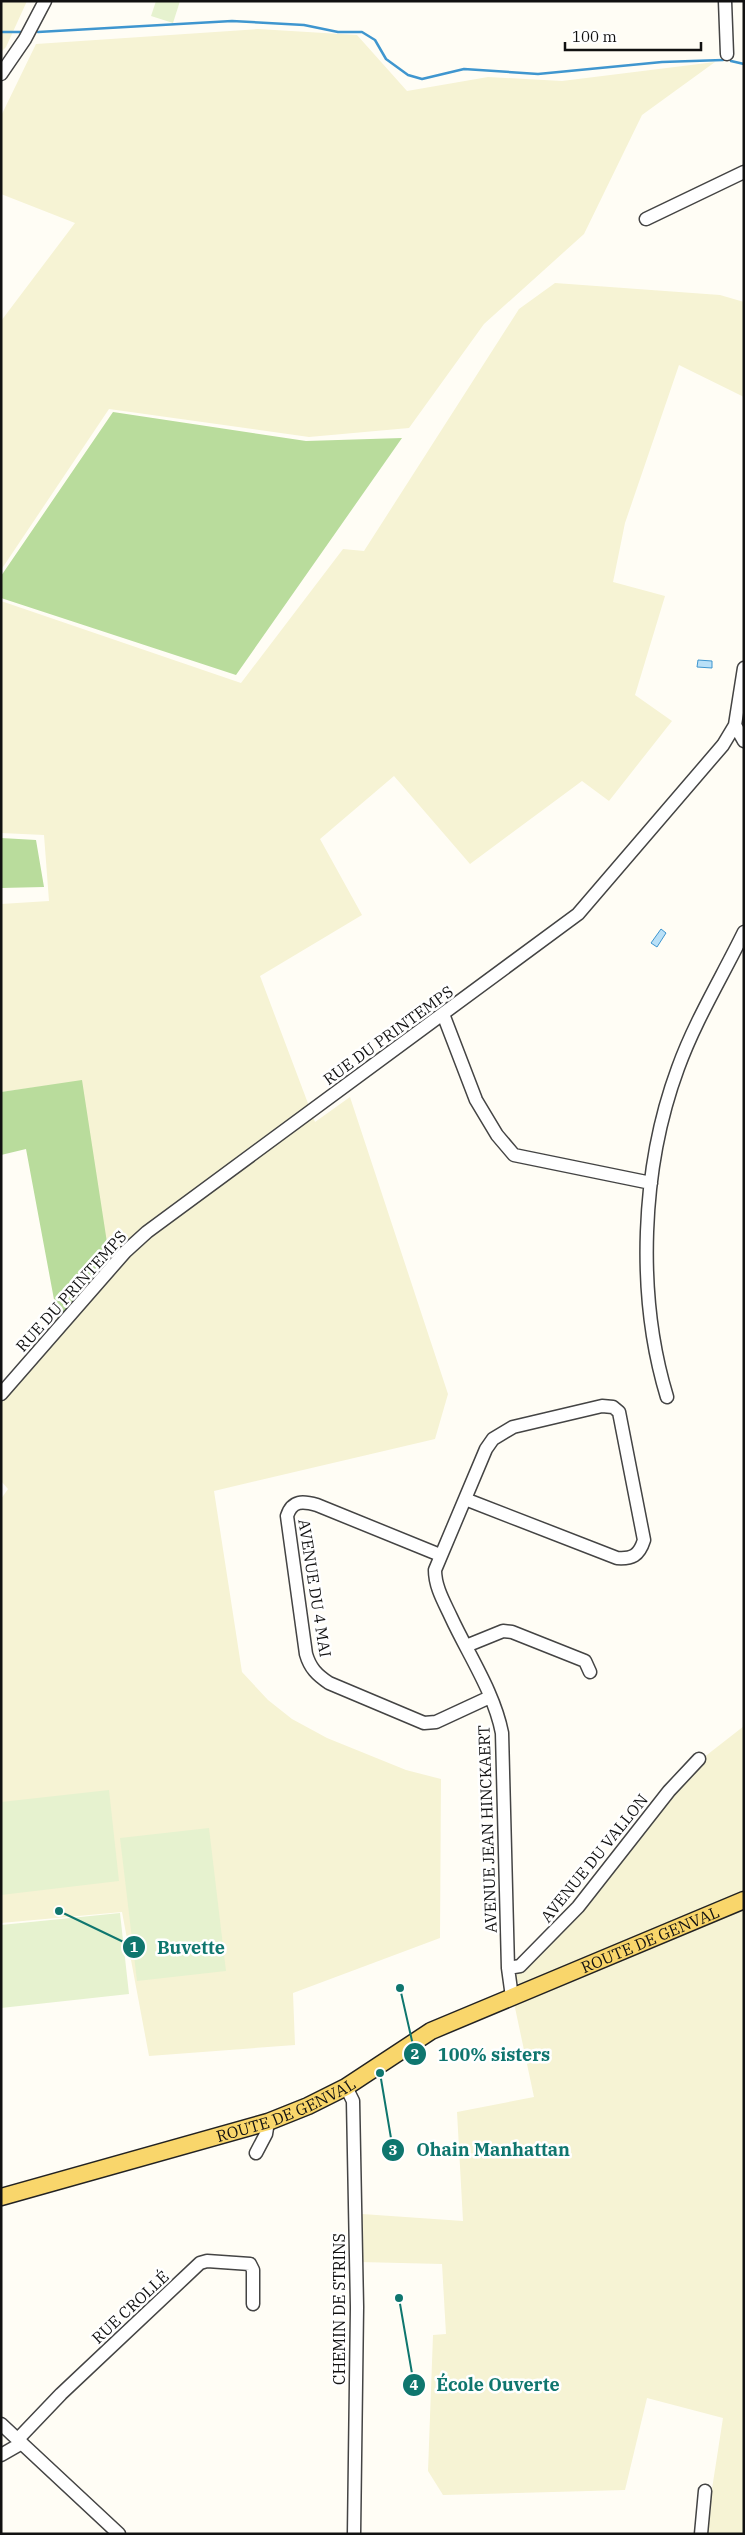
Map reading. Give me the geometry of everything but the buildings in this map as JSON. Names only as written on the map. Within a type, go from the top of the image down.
[{"type":"main road","name":"ROUTE DE GENVAL","points":[[1,2197],[268,2122],[308,2106],[346,2087],[431,2031],[744,1900]]},
{"type":"street","points":[[1,74],[25,39],[45,1]]},
{"type":"street","points":[[725,1],[727,54]]},
{"type":"street","points":[[646,219],[744,172]]},
{"type":"street","name":"RUE DU PRINTEMPS","points":[[1,1394],[125,1252],[147,1232],[578,914],[723,745],[735,725],[744,668]]},
{"type":"street","points":[[735,725],[744,741]]},
{"type":"street","points":[[667,1397],[657,1361],[647,1291],[651,1183],[663,1118],[678,1069],[699,1020],[744,932]]},
{"type":"street","points":[[443,1014],[476,1100],[497,1135],[514,1155],[651,1183]]},
{"type":"street","name":"AVENUE JEAN HINCKAERT","points":[[465,1499],[616,1558],[635,1556],[641,1550],[644,1540],[619,1412],[613,1407],[602,1406],[505,1431],[493,1439],[486,1449],[440,1555],[435,1578],[490,1697],[499,1718],[502,1733],[508,1968],[512,1997]]},
{"type":"street","name":"AVENUE DU 4 MAI","points":[[440,1555],[317,1505],[301,1502],[293,1504],[287,1516],[309,1665],[318,1676],[329,1683],[424,1723],[436,1722],[490,1697]]},
{"type":"street","points":[[466,1646],[503,1632],[520,1633],[585,1661],[590,1672]]},
{"type":"street","name":"AVENUE DU VALLON","points":[[508,1968],[520,1966],[578,1907],[669,1791],[699,1759]]},
{"type":"street","name":"CHEMIN DE STRINS","points":[[346,2087],[353,2101],[356,2234],[354,2534]]},
{"type":"street","points":[[256,2153],[266,2134],[268,2122]]},
{"type":"street","name":"RUE CROLLÉ","points":[[1,2455],[20,2441],[61,2394],[200,2263],[207,2261],[250,2264],[253,2270],[253,2304]]},
{"type":"street","points":[[1,2424],[119,2534]]},
{"type":"street","points":[[701,2534],[705,2491]]},
{"type":"shaded area","points":[[1,1],[27,1],[6,47],[1,52]]},
{"type":"shaded area","points":[[258,29],[357,35],[407,91],[488,77],[562,81],[715,62],[642,115],[584,234],[484,324],[409,428],[309,437],[109,409],[1,570],[1,321],[75,223],[1,194],[1,116],[36,44]]},
{"type":"shaded area","points":[[555,283],[720,295],[744,302],[744,397],[679,365],[625,523],[613,582],[665,596],[635,695],[672,721],[609,801],[582,781],[470,864],[394,776],[320,839],[362,915],[260,976],[315,1122],[350,1097],[448,1394],[435,1439],[214,1491],[242,1672],[268,1700],[292,1719],[327,1738],[406,1770],[441,1779],[440,1938],[293,1993],[295,2045],[149,2056],[122,1912],[1,1923],[1,1499],[8,1489],[1,1481],[1,1402],[58,1321],[82,1081],[1,1092],[1,904],[49,901],[44,835],[1,833],[1,601],[241,683],[343,549],[364,551],[519,309]]},
{"type":"shaded area","points":[[744,1726],[744,1896],[524,1987],[513,1979],[703,1758]]},
{"type":"shaded area","points":[[744,1905],[744,2534],[705,2534],[723,2418],[647,2398],[625,2490],[443,2495],[428,2471],[433,2335],[446,2334],[442,2264],[360,2262],[362,2214],[463,2221],[457,2112],[534,2097],[514,2003]]},
{"type":"green space","points":[[156,1],[180,1],[173,23],[151,16]]},
{"type":"green space","points":[[113,412],[306,441],[402,438],[236,675],[1,598],[1,576]]},
{"type":"green space","points":[[1,838],[36,840],[44,887],[1,888]]},
{"type":"green space","points":[[82,1080],[110,1262],[58,1321],[26,1149],[1,1155],[1,1092]]},
{"type":"green space","points":[[109,1790],[119,1881],[1,1895],[1,1802]]},
{"type":"green space","points":[[209,1828],[226,1971],[137,1981],[120,1838]]},
{"type":"green space","points":[[120,1913],[129,1994],[1,2008],[1,1925]]},
{"type":"water","points":[[698,660],[712,661],[712,668],[697,667]]},
{"type":"water","points":[[661,929],[666,933],[657,947],[651,943]]},
{"type":"waterway","points":[[38,32],[232,21],[304,25],[338,32],[362,32],[375,40],[386,59],[408,75],[422,79],[464,69],[538,74],[662,62],[723,60]]},
{"type":"waterway","points":[[1,32],[23,32]]},
{"type":"waterway","points":[[731,61],[744,64]]},
{"type":"place","name":"Buvette","points":[[59,1911]]},
{"type":"place","name":"100% sisters","points":[[400,1988]]},
{"type":"place","name":"Ohain Manhattan","points":[[380,2073]]},
{"type":"place","name":"École Ouverte","points":[[399,2298]]}]
